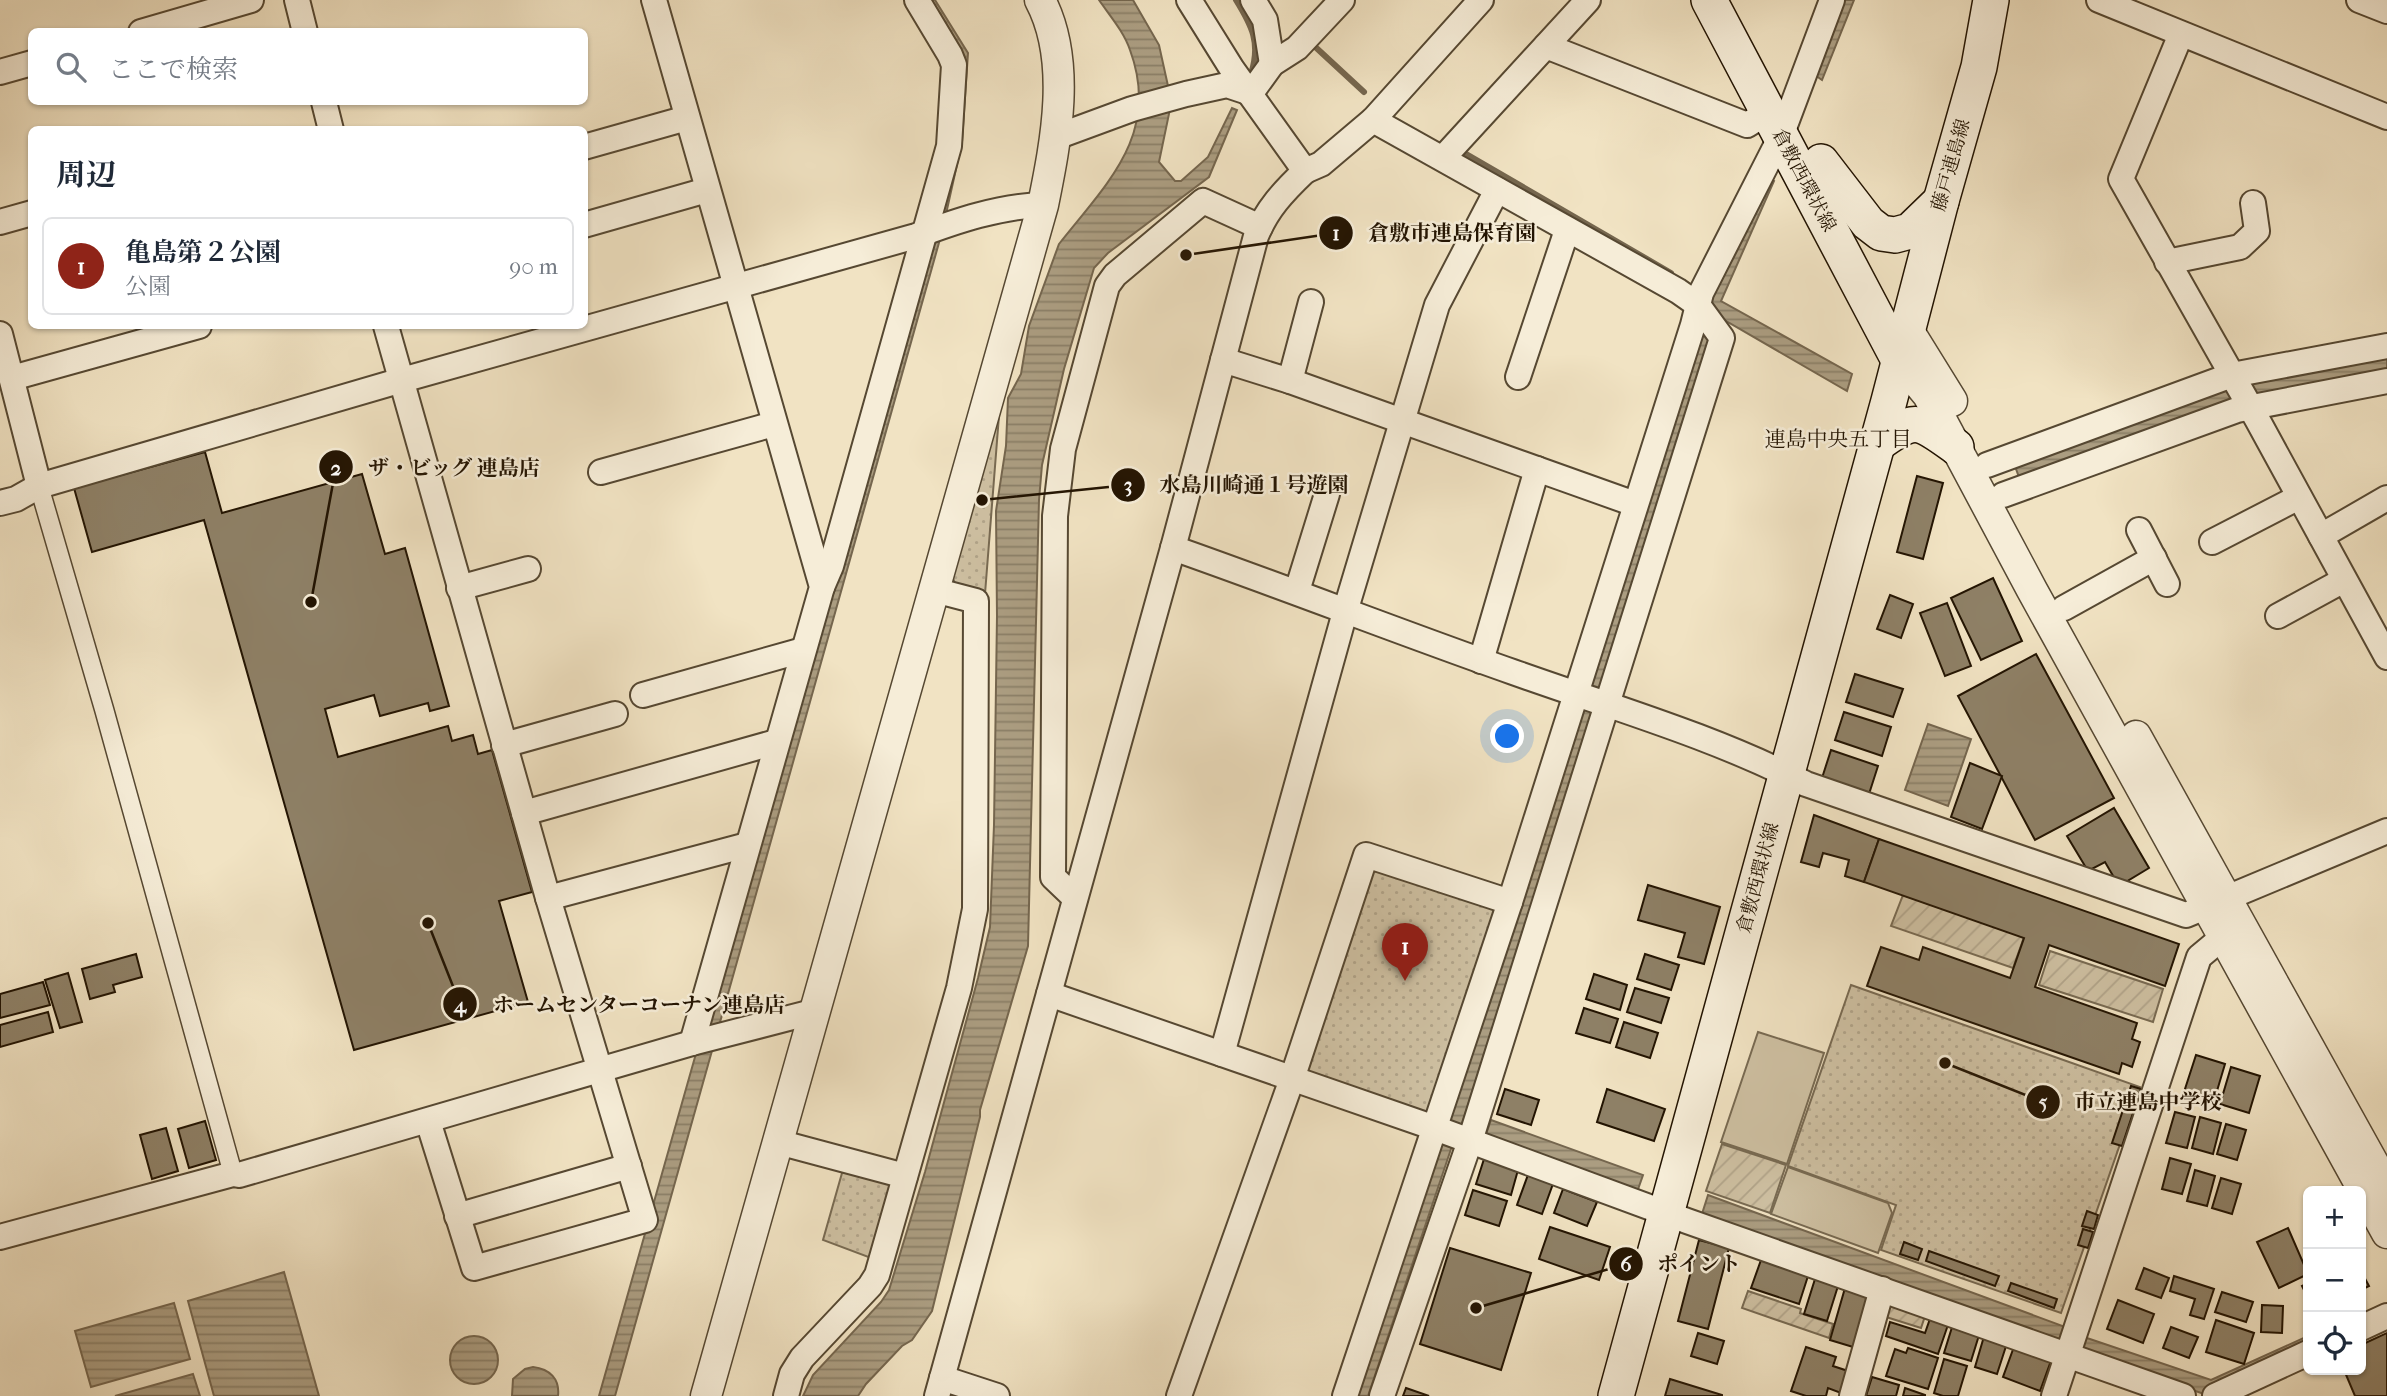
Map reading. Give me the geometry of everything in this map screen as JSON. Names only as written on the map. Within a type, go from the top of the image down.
[{"type":"main road","name":"倉敷西環状線","points":[[1709,0],[1780,119],[1903,345]]},
{"type":"main road","name":"倉敷西環状線","points":[[1616,1396],[1903,345],[1821,162],[1780,119],[1734,0]]},
{"type":"main road","name":"藤戸連島線","points":[[1903,345],[1979,67],[1991,0]]},
{"type":"main road","points":[[1821,162],[1868,223],[1881,233],[1895,235],[1910,231],[1941,201]]},
{"type":"main road","points":[[1876,445],[1899,428],[1915,424],[1925,425],[1956,447]]},
{"type":"street","points":[[155,28],[251,0]]},
{"type":"street","points":[[297,0],[304,28]]},
{"type":"street","points":[[654,0],[822,587]]},
{"type":"street","points":[[702,1041],[747,845],[776,743],[933,229],[948,146],[954,65],[917,0]]},
{"type":"street","points":[[706,1396],[1043,205],[1056,137],[1058,50],[1040,0]]},
{"type":"street","points":[[1189,0],[1232,69],[1305,171]]},
{"type":"street","points":[[1253,0],[1265,20],[1272,64]]},
{"type":"street","points":[[1251,93],[1272,64],[1297,48],[1342,0]]},
{"type":"street","points":[[997,1396],[940,1387],[1260,227],[1276,198],[1305,171],[1321,164],[1373,120],[1481,0]]},
{"type":"street","points":[[1443,158],[1587,0]]},
{"type":"street","points":[[1345,1396],[1452,1134],[1589,698],[1635,504],[1705,316],[1701,293],[1832,0]]},
{"type":"street","points":[[2099,0],[2387,117]]},
{"type":"street","points":[[2359,0],[2387,11]]},
{"type":"street","points":[[2181,34],[2121,179],[2344,580],[2378,618],[2387,657]]},
{"type":"street","points":[[1546,46],[1747,125],[1780,119]]},
{"type":"street","points":[[0,72],[28,64]]},
{"type":"street","points":[[1056,137],[1132,109],[1186,93],[1227,85],[1251,93]]},
{"type":"street","points":[[325,105],[330,126]]},
{"type":"street","points":[[588,146],[687,118]]},
{"type":"street","points":[[1373,120],[1678,291],[1705,316],[1721,338],[1589,698],[1510,902],[1382,1396]]},
{"type":"street","points":[[588,224],[707,190]]},
{"type":"street","points":[[1222,1054],[1345,612],[1437,305],[1497,190]]},
{"type":"street","points":[[1075,898],[1053,877],[1055,516],[1063,449],[1107,286],[1115,275],[1203,201],[1260,227]]},
{"type":"street","points":[[2167,262],[2240,247],[2257,231],[2253,203]]},
{"type":"street","points":[[588,328],[1019,205],[1043,205]]},
{"type":"street","points":[[0,222],[28,218]]},
{"type":"street","points":[[1518,377],[1567,230]]},
{"type":"street","points":[[1290,381],[1311,302]]},
{"type":"street","points":[[12,378],[189,329]]},
{"type":"street","points":[[387,329],[598,1071],[645,1220],[474,1268],[428,1121]]},
{"type":"street","points":[[0,503],[16,499],[39,486],[584,329]]},
{"type":"street","points":[[0,334],[39,486],[108,722],[233,1174]]},
{"type":"street","points":[[1903,345],[2039,602],[2387,1188]]},
{"type":"street","points":[[1903,345],[1943,385],[1987,464],[2217,903],[2223,937],[2387,1233]]},
{"type":"street","points":[[1987,464],[2241,392],[2387,346]]},
{"type":"street","points":[[1223,360],[1290,381],[1635,504]]},
{"type":"street","points":[[2241,392],[2387,381]]},
{"type":"street","points":[[2003,495],[2237,410],[2241,392]]},
{"type":"street","points":[[601,472],[774,424]]},
{"type":"street","points":[[1481,661],[1537,469]]},
{"type":"street","points":[[1297,591],[1327,494]]},
{"type":"street","points":[[2212,542],[2299,497]]},
{"type":"street","points":[[2320,536],[2387,498]]},
{"type":"street","points":[[2139,530],[2167,584]]},
{"type":"street","points":[[1173,548],[1766,763],[1806,784],[2186,915],[2387,831]]},
{"type":"street","points":[[2064,608],[2154,558]]},
{"type":"street","points":[[459,588],[528,569]]},
{"type":"street","points":[[2278,616],[2344,580]]},
{"type":"street","points":[[786,1396],[792,1374],[802,1358],[870,1286],[877,1275],[959,988],[975,909],[976,601],[934,590]]},
{"type":"street","points":[[642,695],[803,650]]},
{"type":"street","points":[[504,745],[615,714]]},
{"type":"street","points":[[524,813],[776,743]]},
{"type":"street","points":[[548,898],[747,845]]},
{"type":"street","points":[[1179,1396],[1292,1079],[1366,855],[1510,902]]},
{"type":"street","points":[[2054,1396],[2199,957],[2223,937]]},
{"type":"street","points":[[1049,994],[1452,1134],[2183,1396]]},
{"type":"street","points":[[0,1237],[233,1174],[239,1175],[702,1041],[816,1011]]},
{"type":"street","points":[[778,1142],[905,1176]]},
{"type":"street","points":[[457,1216],[629,1166]]},
{"type":"street","points":[[1852,1396],[1882,1289]]},
{"type":"street","points":[[2366,1326],[2387,1316]]},
{"type":"street","points":[[2215,1396],[2303,1355]]},
{"type":"shaded area","points":[[923,0],[935,0],[968,53],[962,142],[942,232],[615,1396],[599,1396],[697,1050],[959,74]]},
{"type":"shaded area","points":[[1099,0],[1133,0],[1159,45],[1170,109],[1159,162],[1175,181],[1181,181],[1208,157],[1232,108],[1237,110],[1209,177],[1108,253],[1094,268],[1064,369],[1042,465],[1039,500],[1028,946],[980,1110],[932,1311],[912,1340],[902,1346],[858,1396],[803,1396],[813,1375],[889,1290],[925,1172],[990,927],[994,825],[996,511],[1006,446],[1008,398],[1021,374],[1029,326],[1059,244],[1095,200],[1124,156],[1134,132],[1139,107],[1138,80],[1130,50]]},
{"type":"shaded area","points":[[1842,0],[1854,0],[1822,80],[1812,73]]},
{"type":"shaded area","points":[[1768,178],[1774,181],[1721,301],[1852,374],[1847,391],[1719,317],[1461,1127],[1452,1146],[1368,1396],[1354,1396],[1707,301]]},
{"type":"shaded area","points":[[2387,356],[2387,373],[2020,480],[2015,466],[2227,386]]},
{"type":"shaded area","points":[[1001,390],[985,594],[956,586],[951,574]]},
{"type":"shaded area","points":[[1928,724],[1971,739],[1948,806],[1905,790]]},
{"type":"shaded area","points":[[1368,866],[1494,906],[1499,913],[1426,1115],[1312,1076],[1304,1067]]},
{"type":"shaded area","points":[[1903,895],[2024,937],[2013,968],[1891,926]]},
{"type":"shaded area","points":[[2050,951],[2163,989],[2153,1022],[2039,985]]},
{"type":"shaded area","points":[[1851,985],[2140,1087],[2061,1313],[1881,1250],[1896,1205],[1788,1166]]},
{"type":"shaded area","points":[[1758,1032],[1824,1053],[1787,1164],[1721,1142]]},
{"type":"shaded area","points":[[1491,1120],[1643,1175],[1636,1195],[1484,1140]]},
{"type":"shaded area","points":[[1722,1144],[1786,1165],[1770,1213],[1706,1191]]},
{"type":"shaded area","points":[[844,1166],[884,1178],[892,1188],[871,1258],[823,1240]]},
{"type":"shaded area","points":[[1788,1167],[1888,1203],[1892,1213],[1878,1253],[1771,1214]]},
{"type":"shaded area","points":[[1708,1195],[2068,1328],[2062,1342],[1702,1214]]},
{"type":"shaded area","points":[[284,1272],[319,1396],[214,1396],[188,1301]]},
{"type":"shaded area","points":[[1748,1291],[1801,1309],[1800,1313],[1833,1324],[1829,1338],[1742,1308]]},
{"type":"shaded area","points":[[1889,1297],[1927,1310],[1921,1328],[1883,1316]]},
{"type":"shaded area","points":[[174,1303],[190,1359],[91,1387],[75,1331]]},
{"type":"shaded area","points":[[474,1336],[491,1343],[498,1360],[491,1377],[474,1384],[457,1377],[450,1360],[457,1343]]},
{"type":"shaded area","points":[[2081,1336],[2211,1380],[2303,1338],[2303,1351],[2207,1395],[2076,1350]]},
{"type":"shaded area","points":[[533,1367],[553,1376],[558,1396],[512,1396],[513,1379],[525,1369]]},
{"type":"shaded area","points":[[193,1374],[200,1396],[115,1396]]},
{"type":"building","points":[[205,452],[222,513],[362,474],[385,554],[405,548],[449,706],[430,711],[428,703],[380,716],[374,695],[325,709],[338,757],[448,726],[452,741],[473,735],[478,754],[492,750],[532,892],[499,901],[528,1002],[354,1050],[204,520],[92,552],[74,488]]},
{"type":"building","points":[[1917,476],[1943,483],[1923,559],[1897,552]]},
{"type":"building","points":[[1993,578],[2022,641],[1981,660],[1951,598]]},
{"type":"building","points":[[1890,595],[1913,604],[1901,638],[1877,629]]},
{"type":"building","points":[[1947,603],[1971,666],[1945,676],[1920,613]]},
{"type":"building","points":[[2036,654],[2114,798],[2035,840],[1958,696]]},
{"type":"building","points":[[1855,674],[1903,689],[1893,717],[1846,702]]},
{"type":"building","points":[[1844,712],[1891,727],[1882,756],[1835,740]]},
{"type":"building","points":[[1831,750],[1878,766],[1869,794],[1822,778]]},
{"type":"building","points":[[1970,763],[2002,776],[1982,829],[1951,817]]},
{"type":"building","points":[[2114,808],[2149,868],[2119,886],[2105,862],[2088,871],[2067,836]]},
{"type":"building","points":[[1814,815],[1879,839],[1864,882],[1845,876],[1849,860],[1823,853],[1819,867],[1801,862]]},
{"type":"building","points":[[1879,839],[2179,944],[2165,986],[2049,945],[2035,987],[2137,1023],[2132,1039],[2140,1042],[2132,1067],[2122,1063],[2119,1074],[1867,986],[1881,947],[1919,960],[1923,947],[2010,978],[2024,938],[1864,882]]},
{"type":"building","points":[[1648,885],[1720,907],[1704,964],[1678,957],[1685,933],[1638,920]]},
{"type":"building","points":[[136,954],[142,977],[113,985],[115,992],[90,999],[82,969]]},
{"type":"building","points":[[1645,954],[1679,965],[1671,990],[1637,979]]},
{"type":"building","points":[[68,973],[82,1022],[60,1028],[45,980]]},
{"type":"building","points":[[1594,974],[1627,985],[1620,1010],[1586,999]]},
{"type":"building","points":[[43,982],[50,1005],[0,1018],[0,994]]},
{"type":"building","points":[[1635,988],[1669,998],[1661,1023],[1627,1012]]},
{"type":"building","points":[[1584,1008],[1618,1019],[1610,1043],[1576,1033]]},
{"type":"building","points":[[48,1012],[53,1032],[0,1047],[0,1025]]},
{"type":"building","points":[[1624,1022],[1658,1033],[1650,1058],[1616,1047]]},
{"type":"building","points":[[2196,1055],[2225,1064],[2214,1101],[2184,1092]]},
{"type":"building","points":[[2231,1067],[2260,1076],[2249,1113],[2220,1104]]},
{"type":"building","points":[[2131,1086],[2141,1089],[2122,1146],[2112,1143]]},
{"type":"building","points":[[1505,1089],[1539,1100],[1531,1125],[1497,1114]]},
{"type":"building","points":[[1607,1089],[1665,1109],[1654,1141],[1597,1122]]},
{"type":"building","points":[[2175,1112],[2195,1117],[2187,1148],[2166,1143]]},
{"type":"building","points":[[2200,1117],[2221,1123],[2213,1154],[2192,1148]]},
{"type":"building","points":[[205,1121],[216,1160],[189,1168],[178,1129]]},
{"type":"building","points":[[2226,1124],[2246,1130],[2237,1160],[2217,1154]]},
{"type":"building","points":[[166,1128],[178,1171],[152,1179],[140,1135]]},
{"type":"building","points":[[2170,1158],[2191,1164],[2182,1194],[2162,1189]]},
{"type":"building","points":[[1484,1159],[1518,1170],[1511,1195],[1476,1184]]},
{"type":"building","points":[[2195,1170],[2215,1176],[2207,1206],[2187,1201]]},
{"type":"building","points":[[1529,1172],[1554,1181],[1542,1214],[1517,1205]]},
{"type":"building","points":[[2221,1178],[2241,1184],[2232,1214],[2212,1208]]},
{"type":"building","points":[[1563,1189],[1597,1202],[1587,1226],[1554,1213]]},
{"type":"building","points":[[1473,1190],[1507,1201],[1499,1226],[1465,1215]]},
{"type":"building","points":[[2087,1211],[2098,1215],[2094,1229],[2082,1226]]},
{"type":"building","points":[[1550,1227],[1610,1247],[1599,1280],[1539,1259]]},
{"type":"building","points":[[2288,1228],[2303,1262],[2303,1276],[2279,1288],[2257,1242]]},
{"type":"building","points":[[2083,1229],[2093,1232],[2088,1248],[2078,1245]]},
{"type":"building","points":[[1699,1240],[1729,1248],[1708,1329],[1678,1321]]},
{"type":"building","points":[[1904,1242],[1922,1249],[1918,1260],[1900,1254]]},
{"type":"building","points":[[1450,1248],[1531,1273],[1501,1370],[1420,1344]]},
{"type":"building","points":[[1929,1251],[1999,1276],[1995,1286],[1926,1261]]},
{"type":"building","points":[[1761,1260],[1808,1276],[1799,1304],[1751,1288]]},
{"type":"building","points":[[2144,1268],[2169,1278],[2161,1298],[2136,1289]]},
{"type":"building","points":[[2174,1276],[2214,1289],[2204,1319],[2190,1315],[2195,1299],[2170,1291]]},
{"type":"building","points":[[1815,1279],[1838,1286],[1827,1321],[1804,1314]]},
{"type":"building","points":[[2011,1283],[2057,1299],[2054,1308],[2008,1291]]},
{"type":"building","points":[[1845,1288],[1868,1294],[1853,1347],[1830,1340]]},
{"type":"building","points":[[2222,1292],[2253,1302],[2246,1322],[2215,1312]]},
{"type":"building","points":[[2118,1300],[2154,1314],[2143,1343],[2107,1329]]},
{"type":"building","points":[[2262,1305],[2283,1306],[2282,1333],[2261,1332]]},
{"type":"building","points":[[1932,1313],[1950,1319],[1938,1354],[1886,1336],[1890,1322],[1925,1333]]},
{"type":"building","points":[[2216,1320],[2254,1333],[2244,1364],[2206,1352]]},
{"type":"building","points":[[1953,1324],[1980,1332],[1971,1361],[1944,1353]]},
{"type":"building","points":[[2171,1327],[2198,1337],[2189,1358],[2163,1348]]},
{"type":"building","points":[[1698,1333],[1724,1341],[1717,1364],[1691,1356]]},
{"type":"building","points":[[1985,1333],[2008,1340],[1997,1374],[1975,1367]]},
{"type":"building","points":[[2387,1333],[2387,1396],[2355,1396],[2346,1375],[2366,1375],[2366,1343]]},
{"type":"building","points":[[2015,1344],[2052,1358],[2040,1391],[2003,1377]]},
{"type":"building","points":[[1806,1347],[1836,1357],[1833,1366],[1848,1371],[1841,1393],[1828,1388],[1826,1396],[1806,1396],[1791,1391]]},
{"type":"building","points":[[1908,1348],[1938,1358],[1928,1389],[1886,1376],[1895,1349],[1906,1353]]},
{"type":"building","points":[[1944,1359],[1967,1366],[1958,1396],[1934,1393]]},
{"type":"building","points":[[1872,1377],[1899,1385],[1896,1396],[1866,1396]]},
{"type":"building","points":[[1670,1379],[1722,1395],[1722,1396],[1665,1396]]},
{"type":"building","points":[[1406,1388],[1429,1396],[1403,1396]]},
{"type":"building","points":[[1905,1388],[1925,1395],[1925,1396],[1903,1396]]},
{"type":"waterway","points":[[1236,0],[1255,44],[1251,74]]},
{"type":"waterway","points":[[1311,43],[1364,92]]},
{"type":"waterway","points":[[1461,151],[1671,273]]},
{"type":"place","name":"倉敷市連島保育園","points":[[1186,255]]},
{"type":"place","name":"水島川崎通１号遊園","points":[[982,500]]},
{"type":"place","name":"ザ・ビッグ 連島店","points":[[311,602]]},
{"type":"place","name":"ホームセンターコーナン連島店","points":[[428,923]]},
{"type":"place","name":"亀島第２公園","points":[[1405,981]]},
{"type":"place","name":"市立連島中学校","points":[[1945,1063]]},
{"type":"place","name":"ポイント","points":[[1476,1308]]},
{"type":"district","name":"連島中央五丁目","points":[[1838,439]]}]
